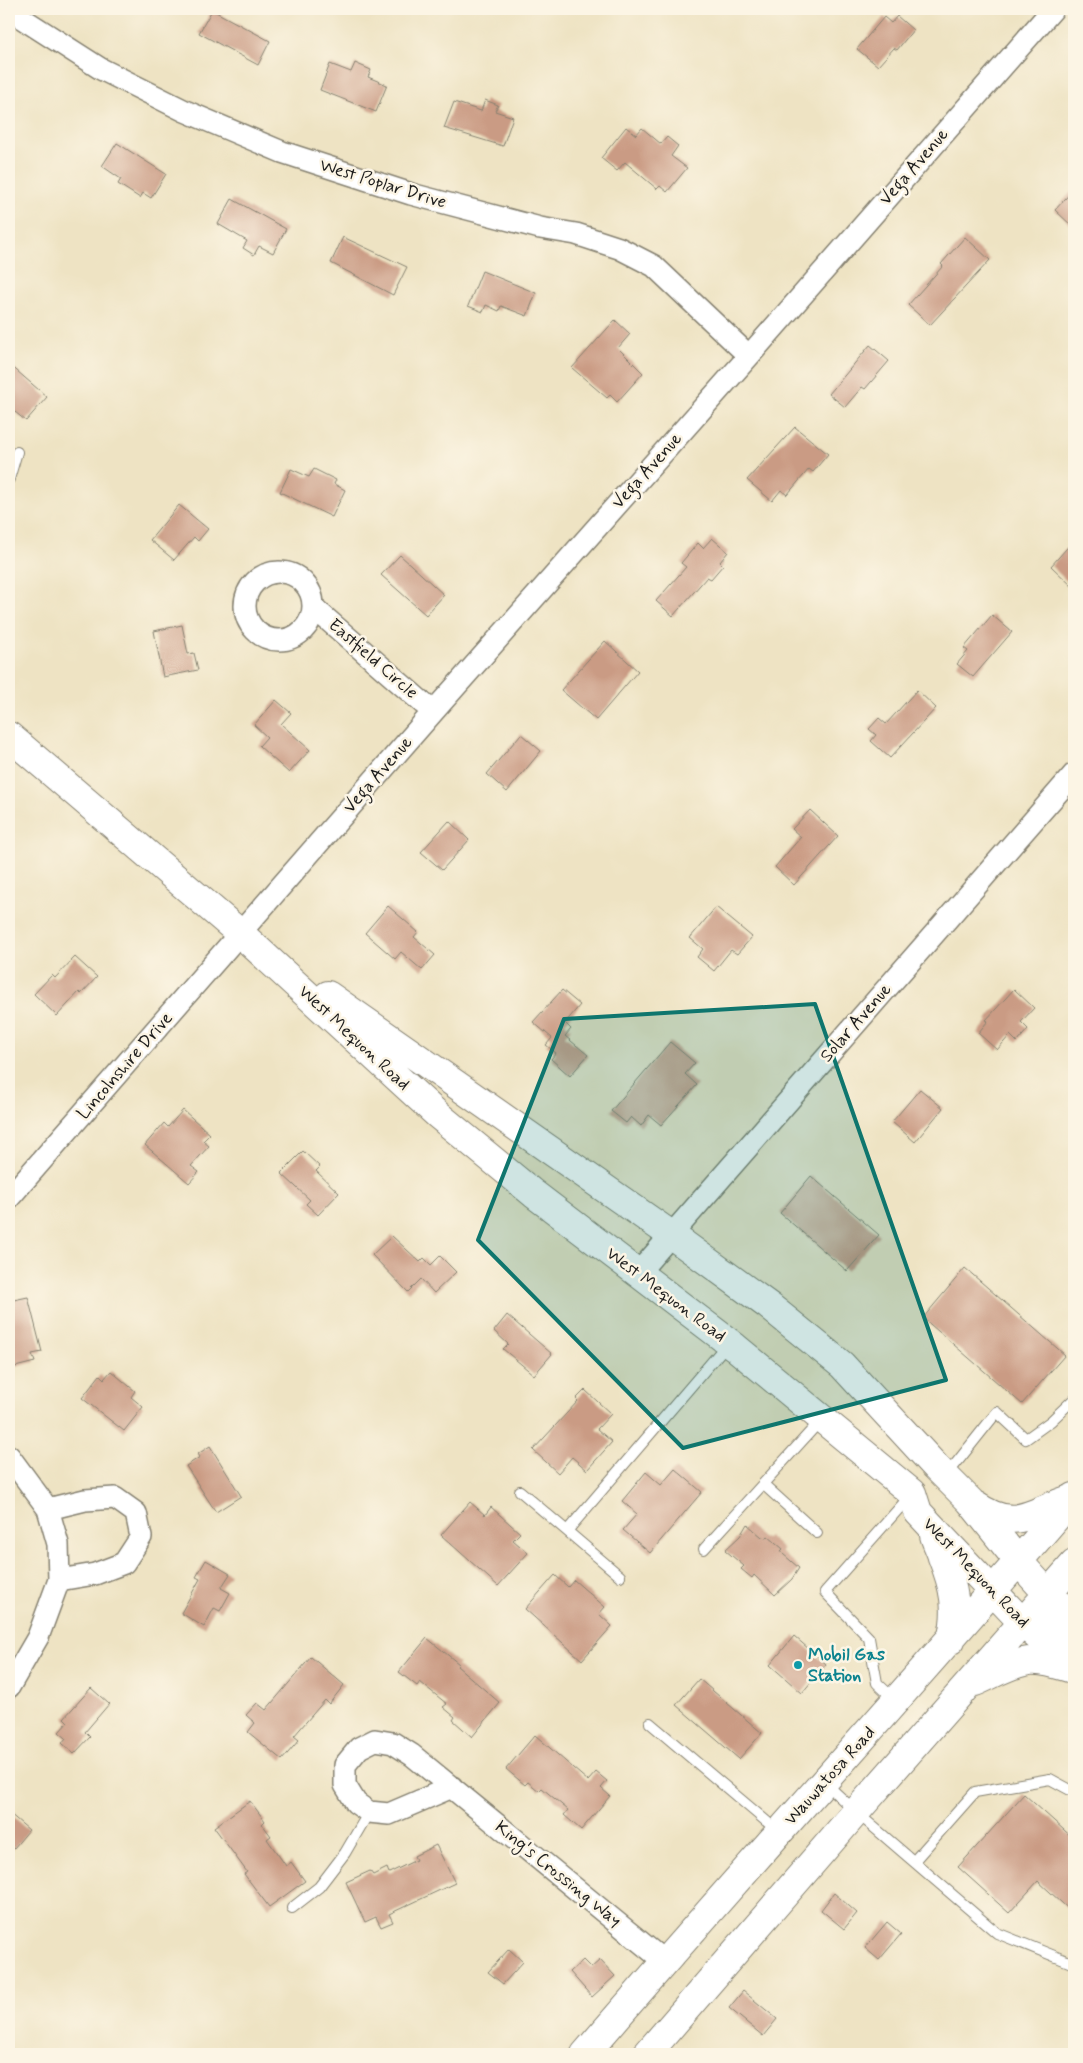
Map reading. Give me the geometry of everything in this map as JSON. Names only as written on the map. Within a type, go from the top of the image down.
[{"type":"main road","name":"West Mequon Road","points":[[9,736],[241,934],[438,1115],[534,1194],[728,1342],[912,1493],[918,1512],[933,1528],[1022,1592],[1074,1618]]},
{"type":"main road","name":"West Mequon Road","points":[[241,934],[670,1234],[769,1306],[842,1365],[970,1501],[1022,1592],[1074,1670]]},
{"type":"main road","points":[[941,1472],[912,1493],[932,1506],[1074,1641]]},
{"type":"main road","points":[[970,1501],[986,1512],[1007,1520],[1024,1517],[1074,1498]]},
{"type":"main road","name":"Wauwatosa Road","points":[[647,2054],[967,1686],[1074,1498]]},
{"type":"main road","points":[[856,1812],[890,1749],[1022,1592],[1050,1552],[1074,1525]]},
{"type":"main road","points":[[933,1528],[948,1574],[956,1609],[956,1621],[950,1640]]},
{"type":"main road","name":"Wauwatosa Road","points":[[585,2054],[950,1640],[1022,1592],[1074,1564]]},
{"type":"main road","points":[[967,1686],[1030,1660],[1074,1670]]},
{"type":"street","name":"Vega Avenue","points":[[241,934],[433,712],[749,356],[1052,9]]},
{"type":"street","name":"West Poplar Drive","points":[[9,10],[101,69],[185,111],[282,152],[411,194],[540,228],[576,234],[619,248],[654,266],[749,356]]},
{"type":"street","name":"Eastfield Circle","points":[[313,607],[433,712]]},
{"type":"street","name":"Solar Avenue","points":[[638,1273],[670,1234],[1074,774]]},
{"type":"street","name":"Lincolnshire Drive","points":[[9,1198],[241,934]]},
{"type":"street","points":[[9,1456],[48,1509],[58,1544],[58,1580],[38,1637],[9,1687]]},
{"type":"street","points":[[48,1509],[85,1500],[116,1498],[136,1513],[142,1537],[124,1563],[95,1574],[58,1580]]},
{"type":"street","name":"King's Crossing Way","points":[[369,1812],[356,1803],[345,1785],[345,1765],[359,1748],[375,1740],[393,1744],[412,1755],[665,1962]]},
{"type":"street","points":[[369,1812],[390,1814],[452,1787]]},
{"type":"lane","points":[[9,479],[17,452]]},
{"type":"lane","points":[[567,1531],[728,1342]]},
{"type":"lane","points":[[941,1472],[997,1412],[1026,1440],[1051,1421],[1074,1399]]},
{"type":"lane","points":[[704,1549],[821,1419]]},
{"type":"lane","points":[[763,1484],[817,1533]]},
{"type":"lane","points":[[520,1491],[620,1576]]},
{"type":"lane","points":[[896,1702],[877,1683],[869,1638],[825,1592],[912,1493]]},
{"type":"lane","points":[[650,1723],[779,1833]]},
{"type":"lane","points":[[914,1861],[975,1792],[1050,1779],[1074,1792]]},
{"type":"lane","points":[[825,1783],[997,1933],[1074,1964]]},
{"type":"lane","points":[[292,1908],[319,1887],[345,1853],[369,1812]]},
{"type":"highlighted area","points":[[815,1004],[946,1380],[683,1448],[478,1240],[564,1019]]},
{"type":"building","points":[[212,10],[270,41],[258,65],[199,33]]},
{"type":"building","points":[[897,16],[913,30],[897,50],[894,48],[878,66],[857,49],[884,17],[891,23]]},
{"type":"building","points":[[355,63],[371,70],[368,77],[387,85],[376,112],[320,90],[330,64],[351,72]]},
{"type":"building","points":[[485,100],[498,105],[495,111],[513,117],[503,146],[444,128],[454,102],[481,111]]},
{"type":"building","points":[[626,127],[636,135],[642,128],[661,144],[667,137],[678,146],[671,156],[687,168],[667,192],[660,186],[657,189],[625,162],[617,171],[601,158]]},
{"type":"building","points":[[117,143],[166,174],[151,198],[143,193],[140,198],[118,184],[121,179],[102,166]]},
{"type":"building","points":[[1074,189],[1074,228],[1055,210]]},
{"type":"building","points":[[232,199],[286,229],[273,253],[259,246],[254,255],[243,248],[247,241],[218,224]]},
{"type":"building","points":[[343,237],[407,267],[393,295],[331,263]]},
{"type":"building","points":[[965,237],[990,260],[930,325],[908,305],[943,266],[941,264]]},
{"type":"building","points":[[482,271],[536,293],[527,316],[501,306],[499,311],[486,305],[483,312],[468,306]]},
{"type":"building","points":[[615,320],[630,334],[618,348],[643,373],[617,402],[610,395],[607,398],[572,368]]},
{"type":"building","points":[[870,345],[889,361],[865,389],[862,387],[845,407],[829,394]]},
{"type":"building","points":[[9,364],[47,397],[26,421],[9,407]]},
{"type":"building","points":[[795,427],[828,454],[813,472],[809,469],[787,495],[781,490],[772,501],[747,480]]},
{"type":"building","points":[[291,469],[309,477],[314,469],[336,480],[334,484],[345,490],[332,517],[280,492]]},
{"type":"building","points":[[179,505],[208,529],[198,541],[194,537],[174,560],[150,540]]},
{"type":"building","points":[[712,538],[728,552],[720,562],[723,565],[711,579],[707,577],[673,616],[656,601],[686,567],[681,563],[698,543],[703,548]]},
{"type":"building","points":[[1074,540],[1074,588],[1051,566]]},
{"type":"building","points":[[400,555],[444,595],[426,615],[381,575]]},
{"type":"building","points":[[992,615],[1012,632],[973,677],[957,664],[968,651],[964,648]]},
{"type":"building","points":[[182,625],[188,654],[194,653],[198,670],[163,677],[154,631]]},
{"type":"building","points":[[605,641],[638,671],[596,720],[561,690]]},
{"type":"building","points":[[917,690],[936,708],[890,758],[871,741],[876,735],[869,729],[879,718],[886,724]]},
{"type":"building","points":[[276,700],[291,713],[281,724],[310,750],[289,773],[259,746],[267,737],[254,725]]},
{"type":"building","points":[[521,734],[541,751],[507,792],[487,774]]},
{"type":"building","points":[[810,810],[838,836],[794,885],[775,867],[801,837],[792,829]]},
{"type":"building","points":[[449,821],[469,840],[442,870],[421,852]]},
{"type":"building","points":[[388,906],[418,932],[414,937],[435,955],[422,970],[401,952],[395,959],[365,933]]},
{"type":"building","points":[[716,907],[752,937],[737,954],[731,950],[714,971],[697,957],[703,949],[690,938]]},
{"type":"building","points":[[75,957],[97,977],[81,994],[79,992],[57,1016],[34,994],[52,975],[55,978]]},
{"type":"building","points":[[1014,989],[1034,1008],[1021,1022],[1028,1029],[1017,1042],[1010,1035],[997,1050],[978,1033],[988,1021],[986,1020]]},
{"type":"building","points":[[562,990],[580,1005],[565,1023],[571,1029],[565,1036],[588,1055],[570,1076],[551,1059],[556,1053],[546,1045],[552,1038],[533,1022]]},
{"type":"building","points":[[670,1042],[695,1063],[685,1074],[697,1085],[661,1125],[649,1115],[641,1126],[631,1117],[626,1123],[611,1111]]},
{"type":"building","points":[[920,1089],[943,1108],[915,1142],[892,1122]]},
{"type":"building","points":[[183,1110],[210,1134],[203,1141],[209,1146],[191,1166],[199,1172],[189,1183],[145,1145],[164,1123],[168,1127]]},
{"type":"building","points":[[303,1151],[320,1167],[316,1171],[339,1193],[318,1215],[306,1204],[310,1200],[281,1173]]},
{"type":"building","points":[[811,1176],[879,1235],[847,1271],[780,1213]]},
{"type":"building","points":[[392,1236],[420,1262],[424,1258],[431,1265],[440,1256],[456,1272],[434,1293],[421,1279],[408,1292],[372,1255]]},
{"type":"building","points":[[965,1268],[1065,1355],[1022,1404],[923,1318]]},
{"type":"building","points":[[28,1297],[42,1352],[32,1354],[35,1362],[15,1367],[9,1340],[9,1301]]},
{"type":"building","points":[[507,1315],[552,1354],[534,1375],[503,1349],[508,1344],[494,1331]]},
{"type":"building","points":[[111,1371],[135,1391],[131,1397],[143,1407],[124,1431],[82,1398],[100,1375],[104,1379]]},
{"type":"building","points":[[585,1390],[611,1414],[597,1429],[612,1442],[587,1470],[572,1457],[558,1473],[533,1450],[578,1401],[576,1399]]},
{"type":"building","points":[[210,1446],[241,1496],[216,1512],[186,1466],[200,1457],[198,1454]]},
{"type":"building","points":[[675,1469],[702,1492],[650,1553],[623,1530],[637,1514],[622,1501],[646,1472],[661,1485]]},
{"type":"building","points":[[470,1502],[485,1515],[491,1507],[520,1533],[513,1540],[528,1553],[498,1586],[441,1535]]},
{"type":"building","points":[[747,1524],[762,1537],[766,1538],[768,1536],[783,1549],[781,1551],[783,1554],[799,1568],[792,1579],[775,1595],[754,1575],[752,1578],[741,1569],[744,1566],[725,1550],[740,1536]]},
{"type":"building","points":[[206,1560],[230,1574],[221,1588],[230,1593],[220,1611],[214,1608],[204,1627],[181,1613],[200,1579],[196,1577]]},
{"type":"building","points":[[555,1575],[568,1587],[574,1580],[605,1607],[599,1614],[612,1626],[582,1660],[525,1609]]},
{"type":"building","name":"Mobil Gas Station","points":[[794,1636],[826,1664],[802,1693],[770,1665]]},
{"type":"building","points":[[427,1638],[459,1664],[457,1666],[500,1703],[472,1737],[453,1720],[455,1717],[443,1707],[447,1704],[420,1682],[417,1686],[399,1672]]},
{"type":"building","points":[[311,1657],[344,1685],[329,1704],[325,1700],[294,1736],[299,1740],[282,1760],[248,1732],[255,1723],[246,1715],[257,1703],[266,1710]]},
{"type":"building","points":[[699,1679],[762,1733],[739,1759],[676,1705]]},
{"type":"building","points":[[91,1688],[109,1704],[85,1732],[90,1737],[74,1754],[62,1743],[66,1738],[59,1732],[68,1722],[64,1718]]},
{"type":"building","points":[[535,1735],[588,1781],[596,1772],[607,1781],[601,1788],[610,1796],[581,1830],[564,1815],[568,1810],[542,1788],[539,1791],[528,1782],[525,1785],[506,1769]]},
{"type":"building","points":[[1024,1794],[1074,1839],[1074,1914],[1038,1881],[1009,1913],[958,1867]]},
{"type":"building","points":[[250,1801],[265,1821],[262,1824],[271,1836],[267,1839],[286,1866],[291,1862],[305,1881],[269,1907],[244,1874],[247,1872],[214,1827]]},
{"type":"building","points":[[9,1813],[29,1830],[9,1854]]},
{"type":"building","points":[[436,1845],[455,1883],[389,1914],[393,1922],[381,1927],[376,1917],[365,1922],[346,1882],[370,1871],[373,1875],[387,1868],[389,1873],[416,1860],[414,1856]]},
{"type":"building","points":[[834,1893],[857,1913],[844,1929],[821,1910]]},
{"type":"building","points":[[887,1922],[901,1934],[879,1960],[865,1948]]},
{"type":"building","points":[[509,1949],[523,1962],[503,1984],[488,1972]]},
{"type":"building","points":[[583,1960],[591,1968],[600,1960],[615,1976],[592,1997],[570,1972]]},
{"type":"building","points":[[743,1991],[777,2019],[763,2036],[729,2008]]},
{"type":"place","name":"Mobil Gas Station","points":[[798,1665]]}]
